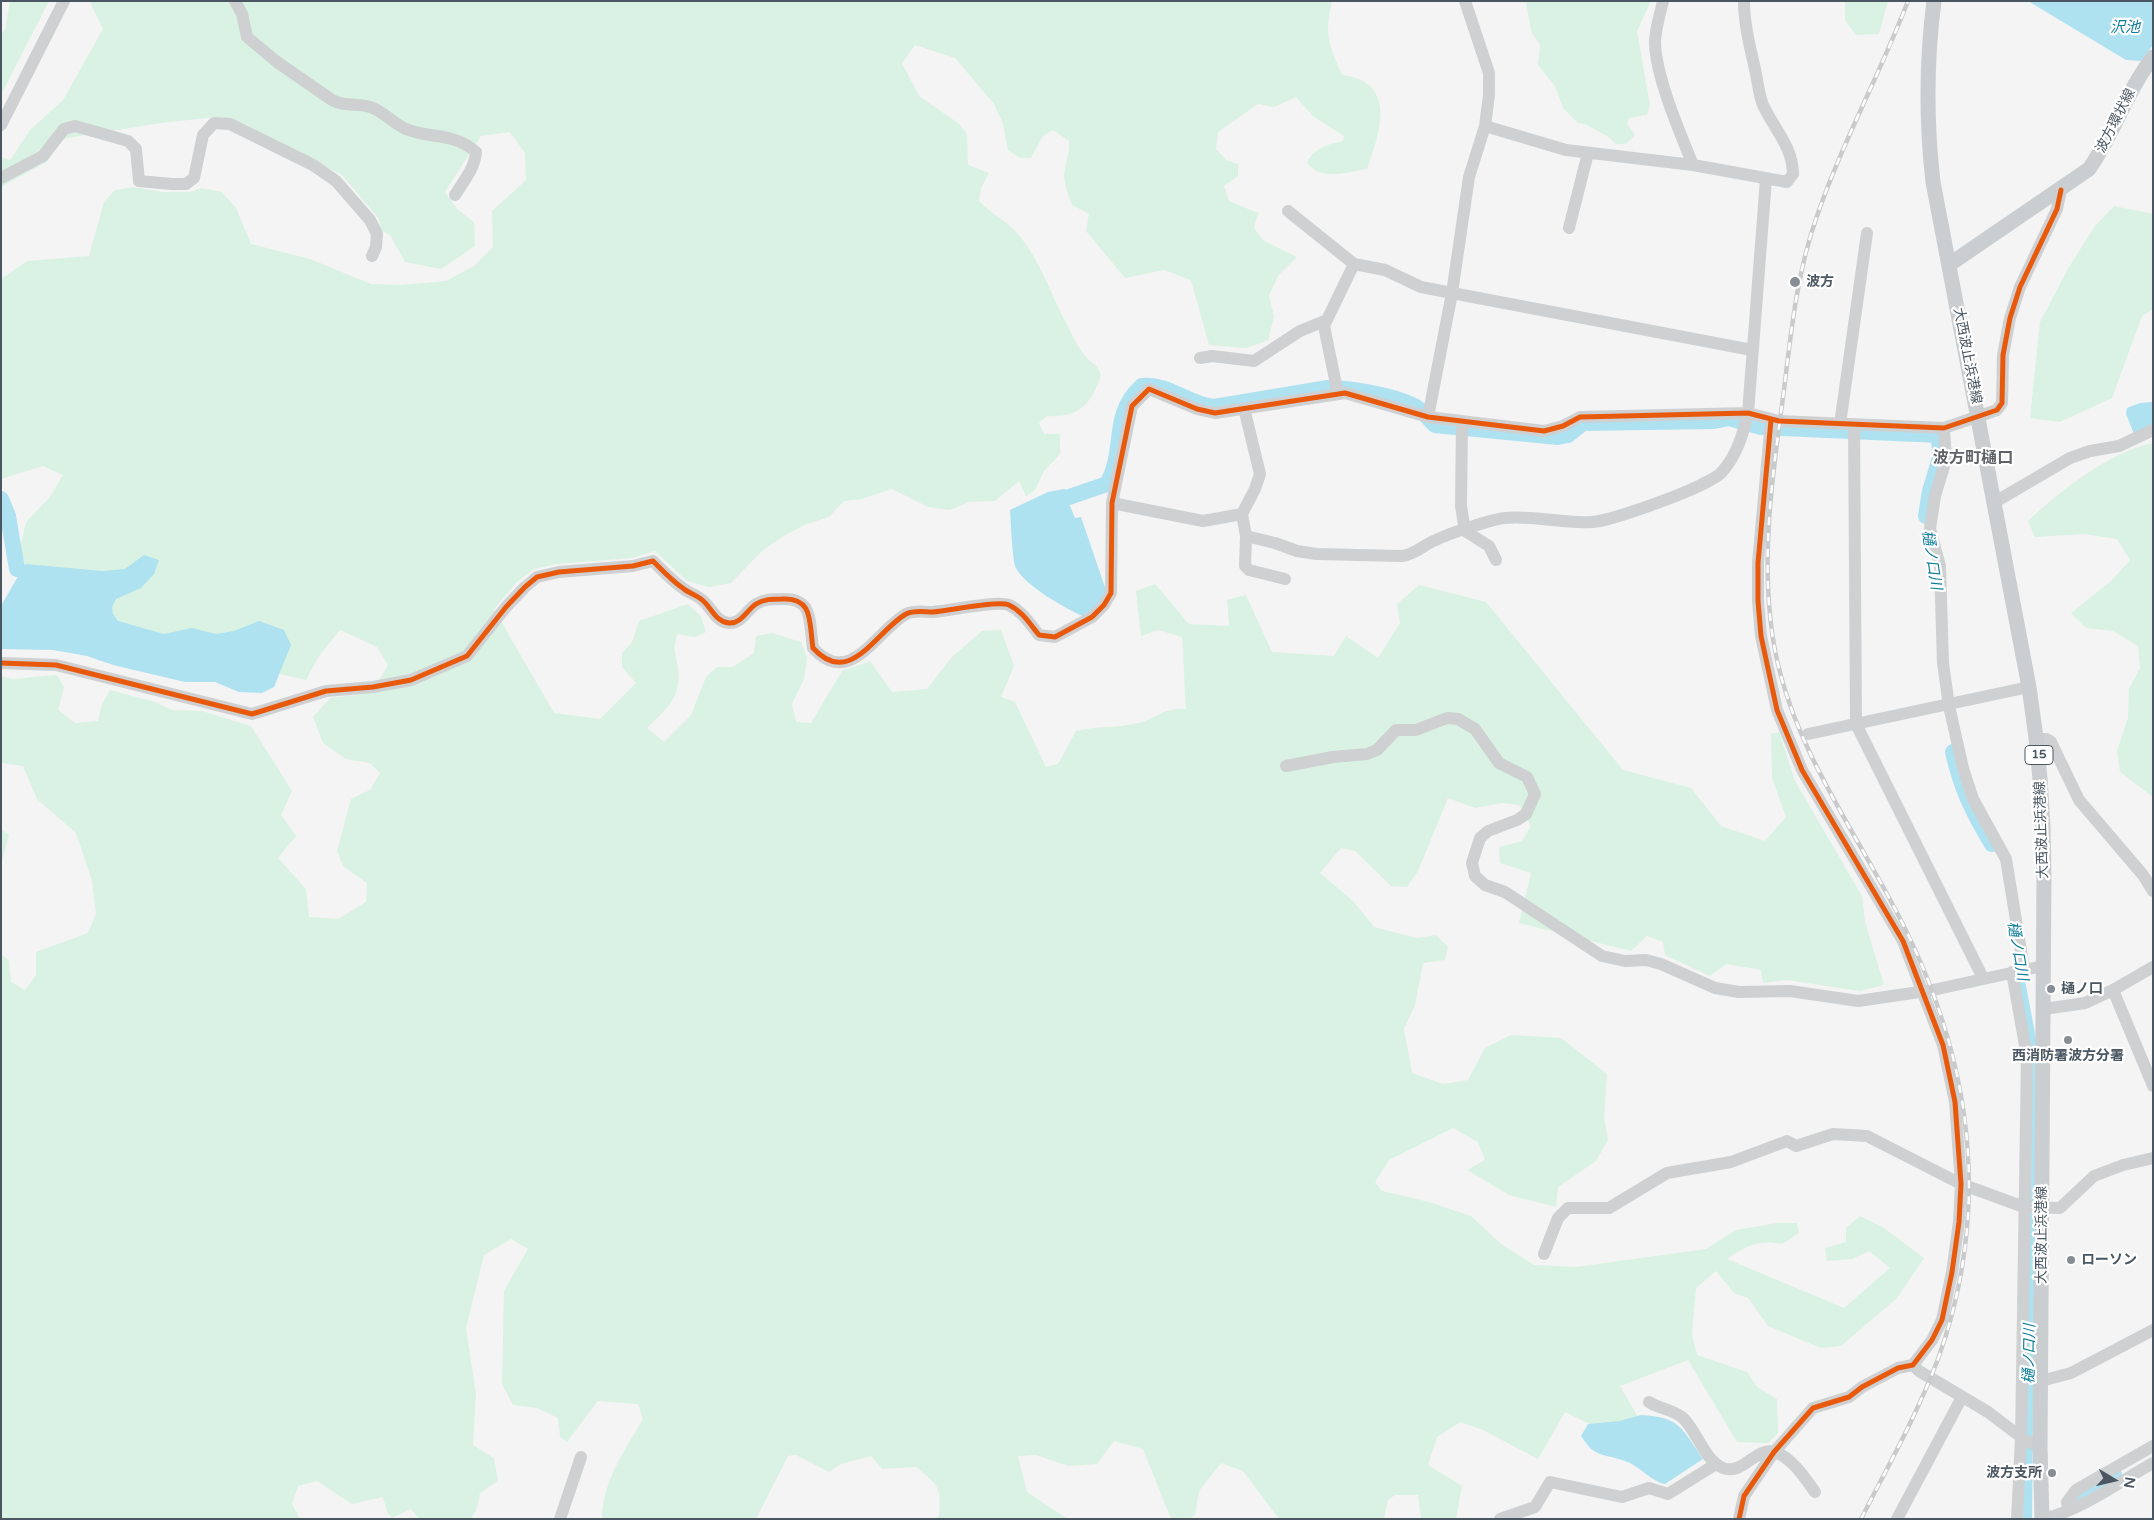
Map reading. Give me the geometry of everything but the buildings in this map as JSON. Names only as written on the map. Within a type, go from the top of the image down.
[{"type":"main road","name":"大西波止浜港線","points":[[1934,1],[1928,61],[1927,136],[1933,182],[1995,502],[2038,739],[2044,830],[2041,1381],[2031,1442],[2042,1519]]},
{"type":"main road","name":"波方環状線","points":[[1950,264],[2061,190],[2089,169],[2104,148],[2126,98],[2140,74],[2153,57]]},
{"type":"street","points":[[1,125],[64,1]]},
{"type":"street","points":[[235,1],[242,14],[247,37],[277,62],[332,100],[340,104],[374,108],[406,129],[449,136],[476,152],[469,173],[455,195]]},
{"type":"street","points":[[1428,417],[1452,293],[1469,177],[1484,126],[1489,95],[1489,73],[1465,1]]},
{"type":"street","points":[[1663,1],[1656,26],[1655,44],[1677,127],[1693,165]]},
{"type":"street","points":[[1484,126],[1566,150],[1693,165],[1787,182],[1793,174],[1793,162],[1788,147],[1775,130],[1762,102],[1744,18],[1744,1]]},
{"type":"street","points":[[1,178],[43,156],[64,129],[75,126],[128,141],[136,149],[140,181],[186,184],[194,178],[202,135],[214,123],[230,124],[314,166],[336,181],[370,220],[377,234],[376,247],[372,256]]},
{"type":"street","points":[[1569,228],[1588,153]]},
{"type":"street","points":[[1246,536],[1275,542],[1297,551],[1316,554],[1402,556],[1414,554],[1435,540],[1504,518],[1592,522],[1612,519],[1705,482],[1722,473],[1743,436],[1748,413],[1766,179]]},
{"type":"street","points":[[1,663],[56,665],[252,714],[326,691],[373,687],[411,680],[467,656],[518,593],[538,577],[559,572],[633,566],[653,561],[684,590],[702,600],[717,618],[731,624],[739,620],[755,604],[765,600],[798,600],[804,604],[807,610],[813,648],[828,660],[838,663],[848,662],[859,656],[900,618],[915,612],[973,608],[998,603],[1007,604],[1025,617],[1038,634],[1055,637],[1092,616],[1104,605],[1111,593],[1112,502],[1132,406],[1150,389],[1197,409],[1214,413],[1345,393],[1428,417],[1462,423],[1544,431],[1563,426],[1580,416],[1748,413],[1771,420],[1944,428],[1997,410],[2002,403],[2003,355],[2010,318],[2023,279],[2057,209],[2061,190]]},
{"type":"street","points":[[1288,211],[1354,264],[1385,270],[1421,287],[1752,350]]},
{"type":"street","points":[[1840,424],[1868,233]]},
{"type":"street","points":[[1338,394],[1324,326],[1354,264]]},
{"type":"street","points":[[1200,358],[1212,356],[1254,361],[1300,331],[1326,320]]},
{"type":"street","points":[[1244,408],[1260,474],[1255,489],[1242,514],[1246,536],[1245,566],[1249,570],[1286,579]]},
{"type":"street","points":[[1739,1519],[1744,1496],[1774,1452],[1813,1408],[1850,1397],[1862,1387],[1898,1368],[1914,1364],[1932,1340],[1942,1320],[1954,1264],[1961,1184],[1955,1102],[1943,1044],[1903,941],[1802,770],[1777,710],[1761,636],[1758,601],[1758,562],[1771,420]]},
{"type":"street","points":[[1462,423],[1461,506],[1465,531],[1489,546],[1496,560]]},
{"type":"street","points":[[1854,424],[1856,724],[1983,978]]},
{"type":"street","points":[[1944,428],[1946,460],[1935,496],[1930,529],[1940,566],[1943,664],[1949,706],[1963,768],[1973,799],[2006,859],[2024,969]]},
{"type":"street","points":[[1995,502],[2070,458],[2090,451],[2119,446],[2153,430]]},
{"type":"street","points":[[1112,502],[1203,520],[1242,514]]},
{"type":"street","points":[[1808,734],[1949,706],[2029,687]]},
{"type":"street","points":[[1286,766],[1333,756],[1367,754],[1377,750],[1396,730],[1416,730],[1447,718],[1458,719],[1475,729],[1499,763],[1527,777],[1535,794],[1526,814],[1517,820],[1488,831],[1480,838],[1472,863],[1475,876],[1485,884],[1506,892],[1602,956],[1625,961],[1654,962],[1715,988],[1739,992],[1790,992],[1858,1000],[1922,991],[2044,966]]},
{"type":"street","points":[[2038,739],[2046,739],[2051,742],[2080,800],[2143,875],[2153,891]]},
{"type":"street","points":[[2044,1009],[2085,1003],[2113,990],[2153,967]]},
{"type":"street","points":[[2012,972],[2027,1057],[2024,1207],[2031,1442],[2017,1519]]},
{"type":"street","points":[[2113,990],[2153,1086]]},
{"type":"street","points":[[1544,1254],[1558,1218],[1568,1208],[1609,1208],[1667,1173],[1732,1162],[1746,1155],[1788,1141],[1796,1146],[1833,1134],[1867,1136],[1961,1184],[2024,1207],[2042,1209],[2060,1208],[2094,1176],[2123,1165],[2153,1158]]},
{"type":"street","points":[[2041,1381],[2071,1373],[2153,1330]]},
{"type":"street","points":[[1914,1364],[1919,1371],[1988,1412],[2031,1442]]},
{"type":"street","points":[[1897,1519],[1962,1397]]},
{"type":"street","points":[[1649,1402],[1683,1418],[1716,1464],[1725,1469],[1736,1468],[1764,1452],[1774,1452],[1798,1469],[1815,1492]]},
{"type":"street","points":[[2068,1509],[2068,1502],[2076,1490],[2153,1446]]},
{"type":"street","points":[[560,1519],[581,1457]]},
{"type":"street","points":[[2042,1519],[2068,1509],[2153,1463]]},
{"type":"street","points":[[1500,1519],[1520,1515],[1534,1507],[1550,1482],[1622,1497],[1650,1488],[1668,1494],[1716,1464]]},
{"type":"green space","points":[[10,1],[49,1],[1,95],[1,34],[5,29]]},
{"type":"green space","points":[[92,1],[1332,1],[1328,22],[1329,39],[1342,75],[1360,80],[1371,88],[1378,98],[1380,125],[1367,169],[1326,174],[1312,168],[1307,162],[1314,153],[1327,145],[1343,141],[1344,136],[1313,116],[1296,97],[1274,107],[1258,104],[1218,132],[1216,149],[1226,160],[1238,164],[1238,176],[1224,186],[1229,201],[1258,213],[1254,228],[1264,241],[1297,257],[1278,276],[1269,295],[1274,317],[1268,340],[1247,348],[1209,345],[1191,280],[1164,270],[1125,278],[1086,231],[1089,214],[1072,205],[1064,177],[1069,141],[1053,130],[1043,136],[1031,158],[1020,158],[1008,150],[1003,124],[994,104],[955,58],[915,45],[902,63],[919,96],[958,123],[967,134],[968,165],[989,173],[981,188],[979,201],[1009,225],[1027,246],[1042,272],[1076,342],[1101,375],[1089,401],[1083,407],[1068,414],[1047,416],[1039,423],[1044,434],[1060,434],[1060,454],[1044,471],[1035,490],[1026,496],[1019,481],[995,501],[969,502],[950,510],[928,507],[892,489],[862,499],[844,501],[829,517],[804,525],[782,537],[762,551],[731,583],[709,587],[687,581],[655,551],[632,558],[557,564],[534,569],[517,582],[494,609],[554,713],[600,719],[636,683],[622,667],[622,653],[632,642],[639,621],[688,604],[701,616],[706,632],[695,637],[677,634],[675,649],[679,679],[675,696],[666,709],[647,728],[664,742],[691,715],[706,677],[717,667],[733,667],[754,653],[756,636],[772,633],[801,642],[807,658],[804,679],[792,704],[796,722],[811,723],[842,671],[870,661],[892,692],[927,689],[952,657],[982,631],[1001,630],[1014,666],[1001,697],[1015,702],[1046,767],[1058,764],[1076,731],[1130,725],[1145,721],[1170,710],[1186,709],[1182,637],[1158,630],[1141,636],[1136,591],[1155,584],[1189,624],[1229,626],[1227,600],[1246,595],[1272,652],[1334,656],[1346,636],[1378,658],[1400,623],[1397,604],[1419,585],[1486,602],[1623,770],[1691,788],[1721,826],[1765,841],[1786,817],[1772,778],[1771,734],[1779,732],[1795,781],[1862,896],[1865,922],[1884,985],[1860,991],[1787,980],[1763,983],[1761,970],[1726,964],[1710,976],[1665,955],[1663,942],[1647,936],[1631,951],[1519,923],[1531,873],[1500,863],[1499,847],[1522,841],[1531,826],[1519,805],[1502,803],[1475,808],[1448,798],[1418,871],[1407,887],[1391,886],[1355,851],[1341,848],[1320,873],[1353,901],[1374,927],[1417,938],[1436,935],[1448,947],[1445,960],[1423,963],[1415,1005],[1404,1029],[1412,1073],[1443,1084],[1468,1080],[1485,1048],[1511,1035],[1561,1038],[1607,1074],[1604,1117],[1608,1140],[1596,1161],[1558,1187],[1556,1207],[1509,1195],[1467,1170],[1485,1160],[1478,1142],[1453,1128],[1389,1160],[1375,1182],[1382,1191],[1429,1202],[1471,1216],[1501,1244],[1534,1265],[1576,1267],[1706,1249],[1736,1230],[1777,1223],[1797,1223],[1799,1233],[1782,1244],[1760,1243],[1746,1247],[1727,1259],[1844,1308],[1890,1268],[1869,1251],[1852,1259],[1827,1261],[1825,1248],[1846,1242],[1846,1228],[1860,1216],[1884,1228],[1924,1258],[1897,1298],[1841,1346],[1821,1348],[1768,1326],[1748,1298],[1734,1293],[1716,1271],[1696,1288],[1692,1334],[1697,1355],[1747,1372],[1757,1387],[1777,1399],[1778,1433],[1768,1443],[1737,1442],[1688,1360],[1620,1386],[1639,1419],[1596,1427],[1565,1412],[1538,1459],[1483,1430],[1460,1422],[1437,1437],[1428,1465],[1462,1486],[1456,1519],[1421,1519],[1418,1495],[1395,1495],[1388,1500],[1384,1519],[1279,1519],[1243,1471],[1221,1463],[1199,1491],[1195,1515],[1189,1519],[1171,1519],[1143,1449],[1114,1441],[1097,1464],[1069,1466],[1036,1455],[1018,1456],[1027,1492],[1068,1519],[933,1519],[939,1516],[939,1492],[934,1483],[916,1467],[882,1469],[871,1456],[841,1464],[829,1472],[796,1455],[788,1456],[756,1519],[602,1519],[603,1505],[610,1479],[643,1419],[638,1404],[598,1401],[567,1442],[560,1437],[558,1418],[537,1408],[513,1405],[502,1384],[504,1291],[528,1249],[511,1239],[484,1255],[466,1328],[476,1394],[473,1445],[494,1458],[498,1481],[480,1493],[477,1508],[471,1519],[419,1519],[411,1509],[392,1518],[387,1512],[383,1497],[352,1504],[317,1481],[298,1486],[292,1504],[300,1519],[1,1519],[1,954],[9,960],[11,982],[25,990],[36,975],[36,952],[88,933],[96,914],[92,881],[76,833],[37,799],[23,766],[1,763],[1,676],[12,679],[57,675],[64,687],[58,710],[75,723],[98,721],[101,706],[110,690],[155,702],[172,710],[202,711],[251,726],[292,791],[281,815],[296,836],[278,858],[306,889],[309,917],[338,919],[366,902],[367,883],[343,866],[337,851],[351,799],[370,790],[380,773],[370,763],[346,759],[323,743],[313,717],[330,698],[372,693],[388,665],[377,647],[340,630],[319,656],[306,680],[280,674],[268,651],[169,647],[28,576],[20,548],[26,522],[50,497],[63,475],[43,466],[1,479],[1,279],[27,261],[89,256],[104,202],[115,190],[134,187],[162,192],[190,192],[201,188],[222,192],[236,208],[251,244],[310,259],[371,284],[402,285],[446,281],[474,266],[493,247],[492,211],[526,180],[525,153],[510,132],[481,136],[445,192],[457,209],[474,222],[475,246],[441,269],[405,262],[390,235],[381,230],[379,219],[342,175],[234,119],[216,117],[161,123],[61,139],[47,162],[3,186],[1,193],[1,157],[10,160],[30,130],[63,100],[103,29],[91,5]]},
{"type":"green space","points":[[1526,1],[1651,1],[1637,31],[1650,105],[1647,115],[1629,118],[1627,124],[1635,135],[1626,144],[1616,144],[1607,136],[1585,124],[1578,123],[1563,108],[1555,86],[1538,65],[1540,45],[1531,31]]},
{"type":"green space","points":[[1845,1],[1888,1],[1879,34],[1856,35],[1845,20]]},
{"type":"green space","points":[[2114,206],[2153,214],[2153,309],[2142,316],[2112,398],[2060,422],[2030,418],[2040,322],[2069,267],[2095,226]]},
{"type":"green space","points":[[2153,443],[2153,797],[2120,772],[2117,751],[2128,718],[2129,689],[2140,668],[2138,646],[2113,631],[2086,628],[2071,613],[2111,581],[2130,560],[2117,539],[2084,534],[2035,537],[2028,521],[2054,498],[2086,474],[2120,454]]},
{"type":"green space","points":[[1,830],[9,834],[1,865]]},
{"type":"water","name":"沢池","points":[[2028,1],[2153,1],[2153,45],[2141,61],[2126,60]]},
{"type":"water","points":[[2152,402],[2153,428],[2134,434],[2126,414],[2127,408],[2140,403]]},
{"type":"water","points":[[1064,489],[1070,491],[1073,499],[1068,501],[1075,518],[1081,517],[1107,593],[1099,606],[1082,616],[1056,602],[1027,582],[1016,568],[1014,557],[1010,510],[1048,492]]},
{"type":"water","points":[[144,555],[159,560],[154,574],[141,588],[116,599],[112,607],[113,614],[118,621],[164,634],[192,628],[216,634],[234,631],[259,621],[284,630],[291,645],[274,687],[262,693],[239,692],[215,682],[185,682],[113,665],[87,656],[53,650],[1,649],[1,606],[25,564],[102,571],[125,569]]},
{"type":"water","points":[[2024,975],[2037,1044],[2032,1519],[2021,1519],[2027,1122],[2015,977]]},
{"type":"water","points":[[1641,1415],[1665,1418],[1679,1426],[1703,1459],[1665,1484],[1655,1480],[1630,1463],[1595,1452],[1581,1436],[1588,1424],[1620,1421]]},
{"type":"waterway","name":"樋ノ口川","points":[[1069,497],[1107,484],[1113,471],[1125,409],[1132,397],[1142,386],[1161,388],[1214,407],[1328,388],[1348,389],[1404,401],[1419,409],[1435,425],[1558,437],[1568,435],[1583,423],[1714,421],[1729,418],[1761,427],[1939,435],[1940,458],[1930,491],[1926,516]]},
{"type":"waterway","points":[[1,499],[8,516],[17,569]]},
{"type":"waterway","name":"樋ノ口川","points":[[1953,752],[1968,800],[1992,844]]},
{"type":"waterway","points":[[2076,1498],[2114,1475]]},
{"type":"railway","points":[[1861,1519],[1902,1440],[1930,1380],[1956,1299],[1966,1239],[1969,1180],[1965,1121],[1954,1063],[1938,1006],[1915,950],[1887,894],[1819,771],[1791,707],[1780,674],[1773,639],[1769,608],[1768,545],[1772,483],[1792,324],[1804,259],[1827,189],[1908,1]]},
{"type":"cycle path","points":[[1,663],[56,665],[252,714],[326,691],[373,687],[411,680],[467,656],[506,607],[537,577],[559,572],[633,566],[653,561],[676,583],[701,599],[724,622],[733,623],[737,621],[756,604],[765,600],[775,599],[800,602],[808,613],[813,648],[826,659],[839,662],[851,660],[862,653],[895,622],[912,612],[933,612],[994,604],[1009,605],[1026,618],[1039,635],[1055,637],[1092,617],[1104,605],[1111,593],[1112,503],[1132,406],[1149,389],[1197,409],[1215,413],[1345,393],[1428,417],[1544,431],[1563,426],[1580,417],[1748,413],[1779,421],[1944,428],[1997,410],[2002,403],[2003,355],[2010,318],[2020,287],[2057,209],[2061,190]]},
{"type":"cycle path","points":[[1739,1519],[1744,1496],[1774,1452],[1813,1408],[1849,1397],[1862,1387],[1898,1368],[1913,1365],[1932,1340],[1942,1320],[1952,1272],[1959,1222],[1961,1184],[1955,1102],[1943,1045],[1903,941],[1802,770],[1777,710],[1761,636],[1758,601],[1758,563],[1771,420]]},
{"type":"place","name":"波方","points":[[1795,282]]},
{"type":"place","name":"樋ノ口","points":[[2051,989]]},
{"type":"place","name":"西消防署波方分署","points":[[2068,1040]]},
{"type":"place","name":"ローソン","points":[[2071,1260]]},
{"type":"place","name":"波方支所","points":[[2052,1473]]},
{"type":"district","name":"波方町樋口","points":[[1973,459]]}]
